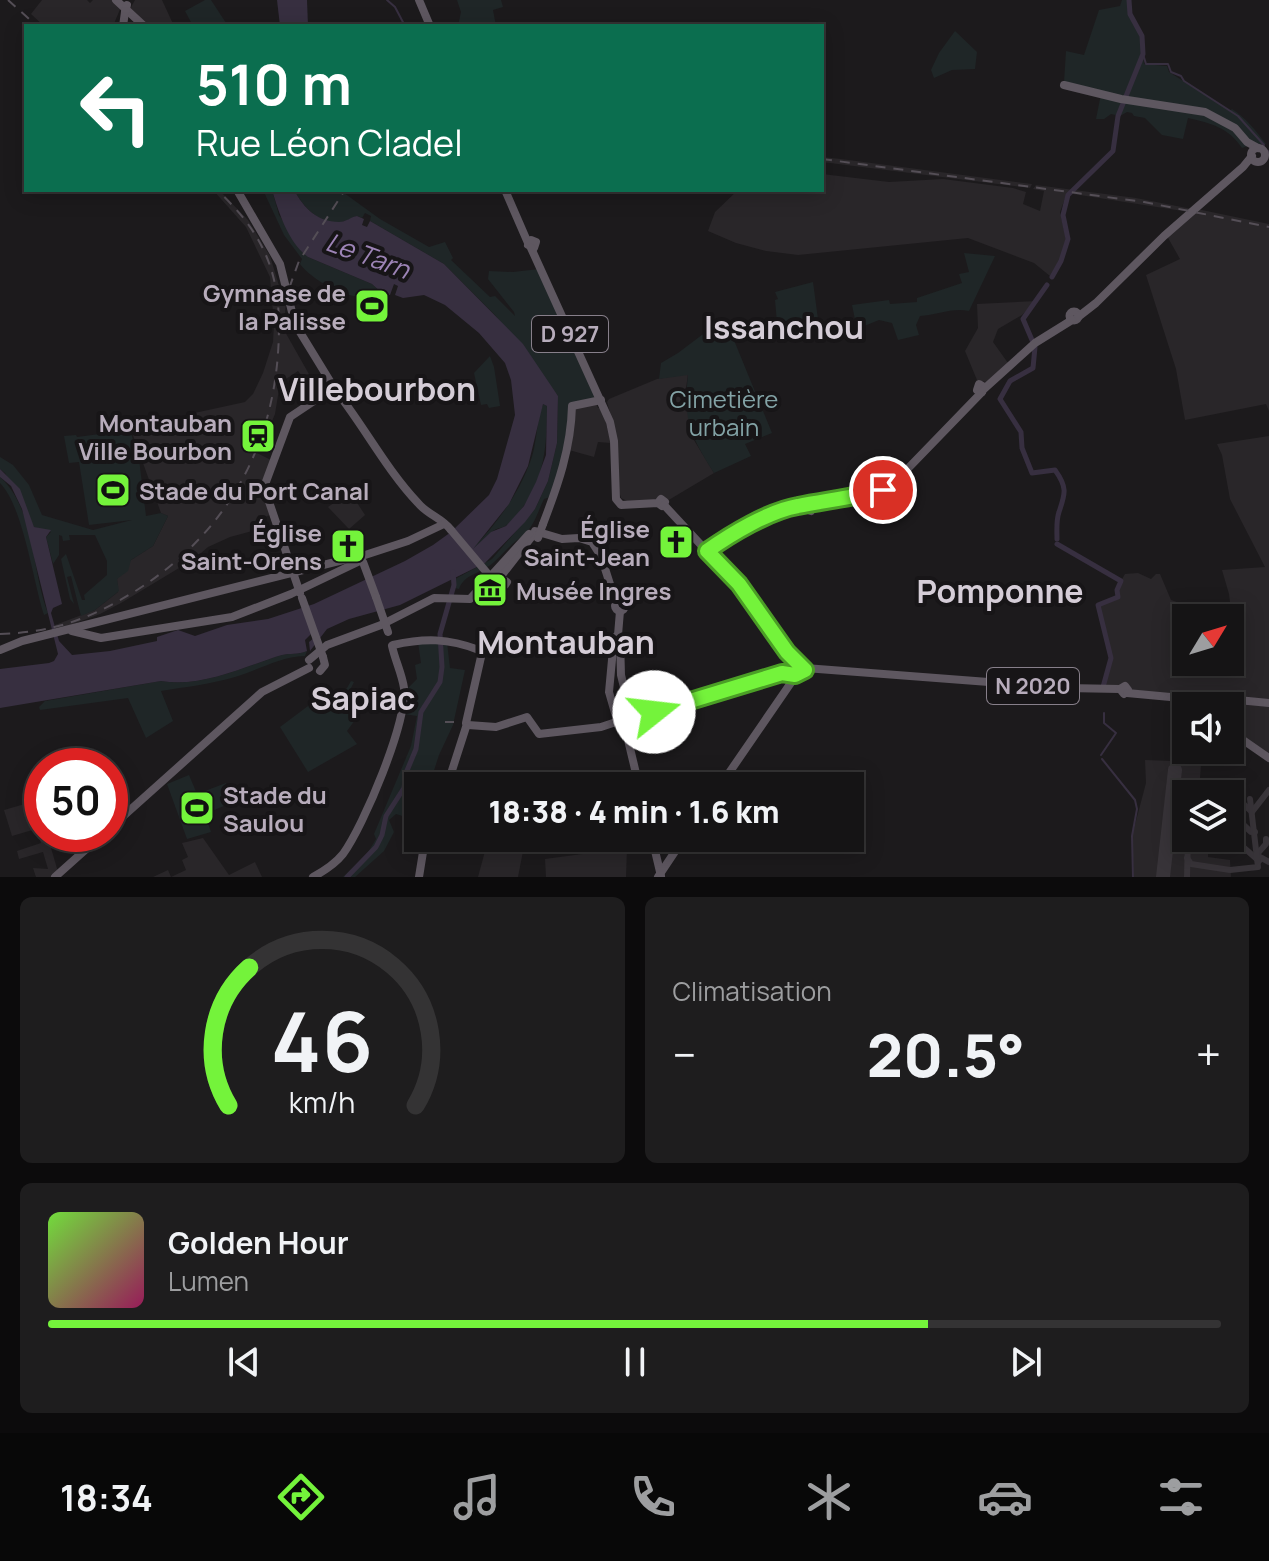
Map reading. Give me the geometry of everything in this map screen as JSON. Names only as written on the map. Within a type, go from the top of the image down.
[{"type":"main road","points":[[116,0],[142,24]]},
{"type":"main road","points":[[419,0],[429,24]]},
{"type":"main road","points":[[707,551],[758,521],[801,505],[809,506],[890,487],[982,390],[1034,344],[1074,317],[1243,167],[1262,155],[1235,128],[1205,112],[1065,88]]},
{"type":"main road","points":[[238,192],[273,251],[297,328],[331,387],[420,506],[436,516],[499,581]]},
{"type":"main road","name":"D 927","points":[[506,192],[601,400]]},
{"type":"main road","points":[[312,664],[293,572],[265,492],[290,417],[331,387]]},
{"type":"main road","points":[[499,581],[543,524],[553,500],[572,429],[572,406],[601,400],[614,441],[616,482],[622,502],[661,504],[743,590],[794,668]]},
{"type":"main road","points":[[0,650],[22,641],[82,629],[293,572],[363,559],[444,526]]},
{"type":"main road","points":[[499,581],[534,535]]},
{"type":"main road","points":[[534,535],[589,540],[598,549],[619,605],[609,692],[624,720]]},
{"type":"main road","points":[[128,812],[262,692],[284,683],[312,664],[327,645],[382,625],[433,598],[464,600],[473,597],[534,535]]},
{"type":"main road","points":[[313,877],[333,864],[344,852],[388,758],[400,722],[404,686],[363,559]]},
{"type":"main road","points":[[82,629],[101,638],[219,620],[297,594],[348,563]]},
{"type":"main road","points":[[617,638],[624,720],[636,772]]},
{"type":"main road","points":[[392,645],[440,639],[479,650],[480,660],[467,725],[452,772]]},
{"type":"main road","points":[[467,725],[484,728],[503,726],[527,717],[539,734],[599,727],[794,668]]},
{"type":"main road","points":[[729,772],[794,668]]},
{"type":"main road","name":"N 2020","points":[[794,668],[1172,697]]},
{"type":"main road","name":"N 2020","points":[[1244,701],[1269,703]]},
{"type":"main road","points":[[1244,741],[1269,758]]},
{"type":"main road","points":[[55,877],[83,852]]},
{"type":"main road","points":[[419,877],[423,852]]},
{"type":"main road","points":[[655,852],[659,874]]},
{"type":"main road","points":[[656,852],[659,874]]},
{"type":"main road","points":[[657,856],[663,859],[672,854]]},
{"type":"main road","points":[[659,874],[672,854]]},
{"type":"shaded area","points":[[42,0],[87,0],[90,3],[93,0],[113,0],[121,7],[114,24],[42,24],[31,14]]},
{"type":"shaded area","points":[[135,0],[162,0],[173,24],[145,24],[130,9]]},
{"type":"shaded area","points":[[824,157],[1032,184],[1030,188],[824,162]]},
{"type":"shaded area","points":[[824,174],[889,182],[943,179],[1013,188],[1026,192],[1023,204],[1040,211],[1044,191],[1033,189],[1036,185],[1192,209],[1189,212],[1067,193],[1060,212],[1066,239],[1060,260],[1050,276],[1034,263],[968,238],[798,255],[766,251],[708,231],[715,212],[736,192],[824,192]]},
{"type":"shaded area","points":[[215,192],[221,192],[248,220],[270,256],[286,299],[284,330],[314,383],[315,395],[310,399],[307,382],[298,371],[280,383],[275,414],[272,421],[268,421],[257,453],[271,460],[260,488],[270,515],[258,520],[256,530],[208,547],[194,559],[121,603],[57,630],[55,625],[95,610],[118,592],[117,579],[131,560],[153,546],[168,516],[161,513],[130,427],[245,402],[253,394],[263,373],[273,342],[270,277],[246,227]]},
{"type":"shaded area","points":[[1197,209],[1269,224],[1269,411],[1266,404],[1185,420],[1176,369],[1146,275],[1180,259],[1167,236]]},
{"type":"shaded area","points":[[1036,301],[1022,315],[998,329],[993,342],[1008,363],[986,382],[977,380],[965,351],[978,328],[977,304]]},
{"type":"shaded area","points":[[688,374],[686,388],[692,437],[714,473],[667,501],[627,501],[621,498],[615,430],[607,402],[657,379]]},
{"type":"shaded area","points":[[596,403],[598,408],[602,408],[611,443],[598,442],[594,457],[569,450],[574,407]]},
{"type":"shaded area","points":[[1269,436],[1269,760],[1244,744],[1244,692],[1172,692],[1172,696],[1102,690],[1111,658],[1098,607],[1118,597],[1117,588],[1125,574],[1138,573],[1151,579],[1160,574],[1171,600],[1182,604],[1172,604],[1172,676],[1244,676],[1244,604],[1230,604],[1222,570],[1265,567],[1230,499],[1217,444]]},
{"type":"shaded area","points":[[350,492],[365,515],[349,529],[328,507]]},
{"type":"shaded area","points":[[1145,760],[1201,764],[1200,780],[1172,780],[1172,852],[1208,852],[1208,857],[1230,860],[1231,877],[1134,877],[1132,836],[1146,783]]},
{"type":"shaded area","points":[[24,804],[24,832],[12,836],[4,810]]},
{"type":"shaded area","points":[[203,838],[229,875],[255,862],[262,877],[171,877],[186,870],[182,860],[188,857],[182,843]]},
{"type":"shaded area","points":[[24,849],[24,852],[43,852],[19,859],[17,851]]},
{"type":"shaded area","points":[[43,852],[52,852],[58,872],[52,877],[36,877],[33,868],[48,869]]},
{"type":"shaded area","points":[[485,852],[523,852],[518,877],[478,877]]},
{"type":"shaded area","points":[[597,852],[627,852],[626,877],[546,877],[545,859]]},
{"type":"shaded area","points":[[168,870],[171,877],[153,877]]},
{"type":"green space","points":[[211,0],[227,24],[192,24],[185,11]]},
{"type":"green space","points":[[457,0],[501,0],[503,7],[493,10],[496,24],[458,24],[461,12]]},
{"type":"green space","points":[[1122,0],[1128,0],[1129,14],[1140,34],[1144,64],[1167,66],[1169,72],[1230,111],[1232,109],[1266,144],[1242,148],[1219,127],[1188,118],[1183,139],[1162,135],[1145,118],[1132,113],[1120,116],[1111,114],[1104,119],[1096,119],[1101,94],[1064,82],[1066,51],[1084,55],[1099,10],[1120,6]]},
{"type":"green space","points":[[955,31],[977,52],[975,69],[952,70],[934,78],[931,70]]},
{"type":"green space","points":[[264,192],[273,192],[279,215],[308,257],[372,284],[383,294],[381,301],[351,296],[322,283],[300,264],[302,259],[284,235]]},
{"type":"green space","points":[[295,192],[343,192],[380,219],[429,247],[445,242],[453,258],[451,260],[515,316],[488,279],[489,271],[539,269],[596,398],[574,403],[553,496],[544,499],[525,533],[493,563],[465,580],[459,589],[455,588],[455,579],[492,559],[535,509],[548,481],[557,443],[558,396],[495,315],[444,264],[370,221],[371,216],[365,213],[362,218],[357,216],[337,223],[329,222],[315,215]]},
{"type":"green space","points":[[964,253],[995,256],[969,311],[920,316],[916,325],[919,335],[898,340],[892,323],[879,320],[857,329],[852,305],[889,300],[890,304],[917,302],[917,298],[962,283],[959,274],[969,272]]},
{"type":"green space","points":[[813,282],[818,319],[777,323],[775,300],[778,299],[775,292]]},
{"type":"green space","name":"Cimetière urbain","points":[[723,319],[772,433],[745,444],[751,456],[714,473],[690,427],[688,375],[659,379],[661,363]]},
{"type":"green space","points":[[490,356],[500,406],[489,408],[487,404],[481,405],[474,373]]},
{"type":"green space","points":[[543,404],[547,406],[546,439],[536,484],[508,524],[494,530],[474,550],[509,504],[523,479],[533,453]]},
{"type":"green space","points":[[130,430],[139,459],[146,516],[161,513],[168,516],[153,546],[131,560],[128,571],[117,579],[119,591],[95,610],[81,616],[71,576],[67,577],[74,604],[70,599],[61,559],[66,554],[82,600],[85,600],[84,595],[107,575],[107,561],[95,535],[69,535],[70,540],[63,541],[59,535],[59,555],[53,564],[46,537],[51,532],[34,527],[0,469],[0,457],[13,465],[29,485],[42,515],[93,530],[132,520],[89,525],[79,462],[69,463],[64,436]]},
{"type":"green space","points":[[0,477],[12,491],[27,523],[48,613],[44,615],[21,526]]},
{"type":"green space","points":[[418,642],[447,642],[450,668],[465,670],[453,725],[434,772],[404,772],[404,817],[396,814],[389,820],[394,832],[384,851],[355,877],[343,877],[367,854],[376,839],[374,834],[411,746],[417,716],[404,714],[406,690],[417,679],[415,665],[421,663]]},
{"type":"green space","points":[[307,651],[305,656],[278,661],[235,677],[161,691],[173,721],[146,738],[128,698],[40,710],[39,707],[45,701],[161,681],[208,679],[282,655]]},
{"type":"green space","points":[[351,681],[354,682],[349,692],[363,709],[347,731],[357,744],[308,772],[280,727],[312,703],[315,707],[329,697],[332,700]]},
{"type":"green space","name":"Stade du Saulou","points":[[189,775],[197,794],[226,783],[233,802],[205,814],[211,832],[187,839],[167,784]]},
{"type":"water","points":[[277,0],[307,0],[308,24],[280,24]]},
{"type":"water","name":"Le Tarn","points":[[273,192],[295,192],[307,208],[324,220],[339,222],[357,216],[364,219],[362,225],[367,227],[370,221],[444,264],[523,344],[558,396],[557,443],[548,481],[535,509],[485,563],[400,605],[349,619],[327,629],[310,651],[309,642],[314,638],[311,634],[305,640],[307,651],[282,655],[208,679],[161,681],[0,708],[0,669],[49,663],[58,654],[22,509],[11,486],[0,477],[0,469],[20,489],[34,527],[51,530],[46,537],[62,604],[53,608],[51,613],[59,641],[72,655],[157,641],[157,637],[178,630],[195,636],[227,625],[268,619],[314,604],[433,545],[489,495],[497,479],[515,415],[511,380],[505,363],[479,333],[445,305],[424,295],[403,298],[395,295],[398,286],[394,284],[390,295],[383,294],[372,284],[308,257],[290,235]],"holes":[[[543,404],[547,406],[546,455],[524,506],[506,526],[491,532],[473,549],[509,504],[528,466]]]},
{"type":"waterway","points":[[387,0],[395,7],[404,24]]},
{"type":"waterway","points":[[1052,277],[1068,239],[1063,215],[1068,195],[1113,151],[1118,116],[1143,54],[1142,36],[1130,14],[1129,0]]},
{"type":"waterway","points":[[1143,54],[1146,64],[1168,64],[1171,72],[1238,116],[1264,145]]},
{"type":"waterway","points":[[1047,285],[1023,319],[1035,347],[1033,368],[1010,381],[1000,399],[1021,432],[1022,448],[1032,473],[1055,470],[1064,486],[1057,518],[1057,539]]},
{"type":"waterway","points":[[1057,544],[1121,581],[1118,597],[1098,605],[1111,658],[1103,687]]},
{"type":"waterway","points":[[347,877],[376,847],[386,816],[404,788],[406,773],[416,749],[421,712],[440,682],[440,634],[454,585],[453,572]]},
{"type":"waterway","points":[[1101,755],[1116,733],[1104,723],[1104,713]]},
{"type":"waterway","points":[[1102,759],[1135,800],[1133,877]]},
{"type":"taxiway","points":[[1244,805],[1252,812],[1269,790]]},
{"type":"taxiway","points":[[1187,858],[1191,864],[1230,870],[1258,867],[1250,799]]},
{"type":"taxiway","points":[[1170,816],[1172,805]]},
{"type":"taxiway","points":[[1244,825],[1255,832]]},
{"type":"taxiway","points":[[1258,853],[1266,844],[1266,839]]},
{"type":"taxiway","points":[[1244,848],[1259,861]]},
{"type":"taxiway","points":[[1187,877],[1188,852]]},
{"type":"taxiway","points":[[1258,856],[1269,862]]},
{"type":"runway","points":[[1163,877],[1175,770]]},
{"type":"railway","points":[[8,0],[35,24]]},
{"type":"railway","points":[[824,159],[1144,202],[1269,227]]},
{"type":"railway","points":[[0,634],[72,622],[104,609],[137,590],[194,544],[217,518],[253,458],[273,390],[278,353],[278,305],[275,284],[261,245],[250,226],[219,192]]},
{"type":"railway","points":[[283,305],[299,261],[344,192]]},
{"type":"railway","points":[[445,722],[454,722]]},
{"type":"place","name":"Gymnase de la Palisse","points":[[372,306]]},
{"type":"place","name":"Montauban Ville Bourbon","points":[[258,436]]},
{"type":"place","name":"Stade du Port Canal","points":[[113,490]]},
{"type":"place","name":"Église Saint-Jean","points":[[676,542]]},
{"type":"place","name":"Église Saint-Orens","points":[[348,546]]},
{"type":"place","name":"Musée Ingres","points":[[490,590]]},
{"type":"place","name":"Stade du Saulou","points":[[197,808]]},
{"type":"district","name":"Issanchou","points":[[784,327]]},
{"type":"district","name":"Villebourbon","points":[[377,389]]},
{"type":"district","name":"Pomponne","points":[[1000,591]]},
{"type":"district","name":"Montauban","points":[[566,642]]},
{"type":"district","name":"Sapiac","points":[[363,698]]},
{"type":"route","points":[[654,712],[782,673],[795,675],[805,670],[787,652],[739,584],[707,551],[758,521],[801,505],[839,501],[883,490]]}]
